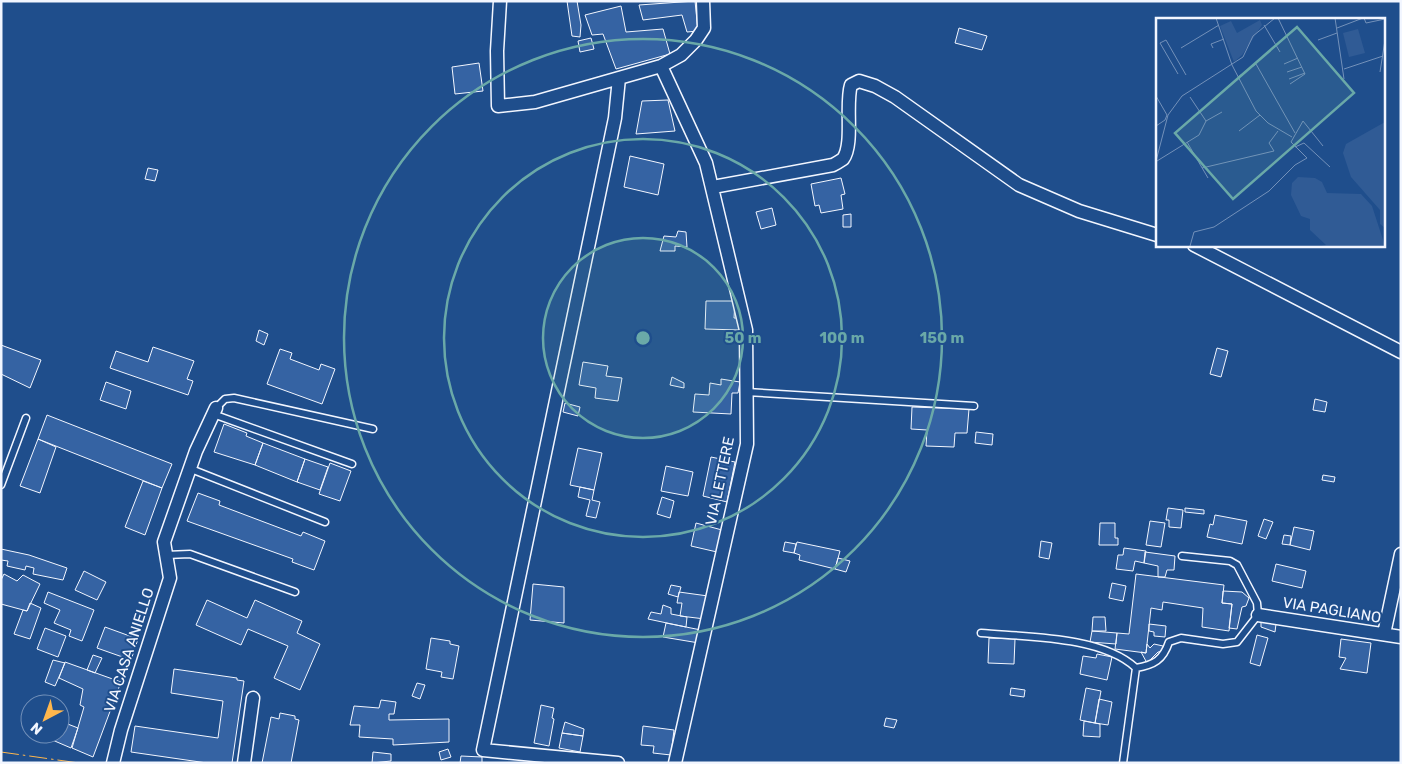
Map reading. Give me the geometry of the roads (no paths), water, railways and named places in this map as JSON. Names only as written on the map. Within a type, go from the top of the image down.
[{"type":"street","points":[[500,1],[497,52],[498,106],[535,102],[661,66],[680,56],[696,40],[704,28],[703,1]]},
{"type":"street","name":"VIA LETTERE","points":[[661,66],[688,119],[706,163],[746,330],[747,444],[675,763]]},
{"type":"street","points":[[618,78],[615,118],[483,750],[545,759],[618,763]]},
{"type":"street","points":[[713,187],[833,165],[842,159],[847,147],[848,94],[851,85],[859,81],[875,86],[895,97],[990,167],[1019,185],[1097,218],[1156,235]]},
{"type":"street","points":[[1196,246],[1401,352]]},
{"type":"street","name":"VIA CASA ANIELLO","points":[[113,763],[120,730],[170,578],[164,542],[215,411]]},
{"type":"street","points":[[1384,634],[1401,554]]},
{"type":"street","name":"VIA PAGLIANO","points":[[1258,615],[1401,637]]},
{"type":"street","points":[[244,763],[254,698]]},
{"type":"lane","points":[[746,392],[974,406]]},
{"type":"lane","points":[[352,464],[215,411],[225,399],[234,398],[373,429]]},
{"type":"lane","points":[[1,485],[26,418]]},
{"type":"lane","points":[[191,469],[325,522]]},
{"type":"lane","points":[[166,555],[190,554],[295,592]]},
{"type":"lane","points":[[1136,668],[1149,666],[1166,654],[1169,642],[1181,638],[1223,644],[1237,642],[1258,615],[1258,603],[1237,565],[1230,561],[1182,556]]},
{"type":"lane","points":[[982,633],[1081,643],[1116,654],[1126,659],[1136,668]]},
{"type":"lane","points":[[1123,763],[1136,668]]}]
